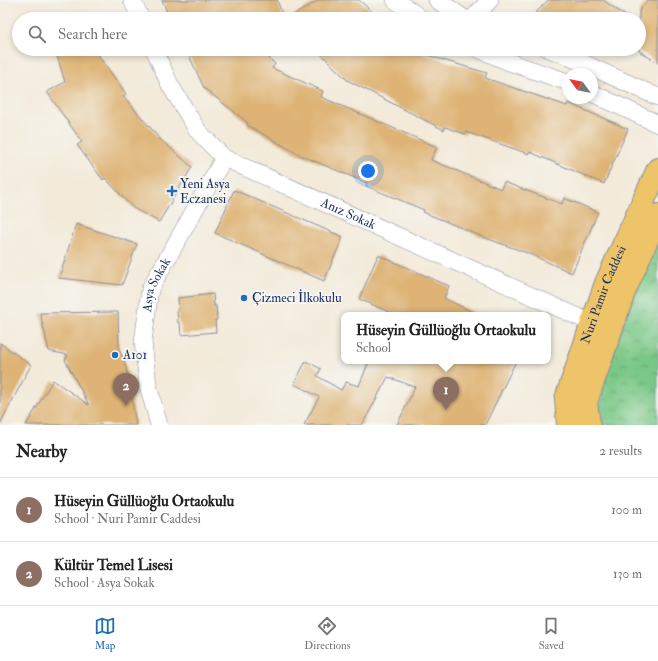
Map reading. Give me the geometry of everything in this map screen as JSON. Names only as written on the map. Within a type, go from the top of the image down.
[{"type":"main road","name":"Nuri Pamir Caddesi","points":[[568,425],[566,400],[606,283],[658,169]]},
{"type":"main road","name":"Nuri Pamir Caddesi","points":[[589,425],[586,402],[625,290],[658,215]]},
{"type":"street","points":[[132,0],[137,12]]},
{"type":"street","points":[[395,0],[412,12]]},
{"type":"street","points":[[437,0],[455,12]]},
{"type":"street","points":[[479,12],[490,0]]},
{"type":"street","name":"Anız Sokak","points":[[157,56],[170,85],[198,131],[224,158],[592,323]]},
{"type":"street","points":[[495,56],[562,80]]},
{"type":"street","points":[[567,56],[658,97]]},
{"type":"street","points":[[598,96],[658,124]]},
{"type":"street","name":"Asya Sokak","points":[[159,425],[148,384],[143,342],[150,289],[224,158]]},
{"type":"green space","points":[[658,240],[658,425],[598,425],[597,422],[605,378],[632,297]]},
{"type":"building","points":[[162,0],[277,0],[281,12],[167,12]]},
{"type":"building","points":[[319,0],[359,0],[372,12],[299,12]]},
{"type":"building","points":[[548,0],[603,0],[620,12],[537,12]]},
{"type":"building","points":[[648,0],[658,0],[658,63],[646,55],[646,12],[639,11]]},
{"type":"building","points":[[57,56],[99,56],[126,94],[123,96],[161,140],[192,167],[159,222],[133,208],[105,178],[103,180],[77,145],[82,142],[47,92],[65,82]]},
{"type":"building","points":[[189,56],[267,56],[275,64],[272,68],[323,91],[321,97],[437,147],[431,160],[501,189],[504,182],[562,204],[564,198],[598,212],[572,273],[527,253],[483,237],[423,212],[424,210],[366,186],[367,183],[300,155],[247,125],[248,123],[204,88]]},
{"type":"building","points":[[323,56],[430,56],[487,73],[485,78],[567,106],[568,104],[570,104],[628,129],[604,184],[530,152],[529,154],[466,132],[465,134],[445,127],[444,130],[347,80]]},
{"type":"building","points":[[234,190],[343,237],[324,281],[215,233]]},
{"type":"building","points":[[76,224],[137,244],[122,285],[59,278]]},
{"type":"building","points":[[378,255],[449,286],[444,298],[473,312],[389,312],[359,299]]},
{"type":"building","points":[[213,294],[214,306],[216,306],[216,332],[181,335],[180,323],[178,323],[178,298]]},
{"type":"building","points":[[118,312],[119,349],[125,363],[136,425],[26,425],[53,380],[89,405],[65,360],[68,355],[49,351],[40,313]]},
{"type":"building","points":[[0,343],[31,365],[0,424]]},
{"type":"building","points":[[306,361],[321,369],[317,376],[341,390],[346,382],[359,386],[368,364],[515,364],[485,425],[397,425],[415,387],[388,377],[362,425],[304,425],[319,397],[294,384]]},
{"type":"place","name":"Yeni Asya Eczanesi","points":[[172,191]]},
{"type":"place","name":"Çizmeci İlkokulu","points":[[244,298]]},
{"type":"place","name":"A101","points":[[115,355]]},
{"type":"place","name":"Kültür Temel Lisesi","points":[[126,406]]},
{"type":"place","name":"Hüseyin Güllüoğlu Ortaokulu","points":[[446,410]]}]
